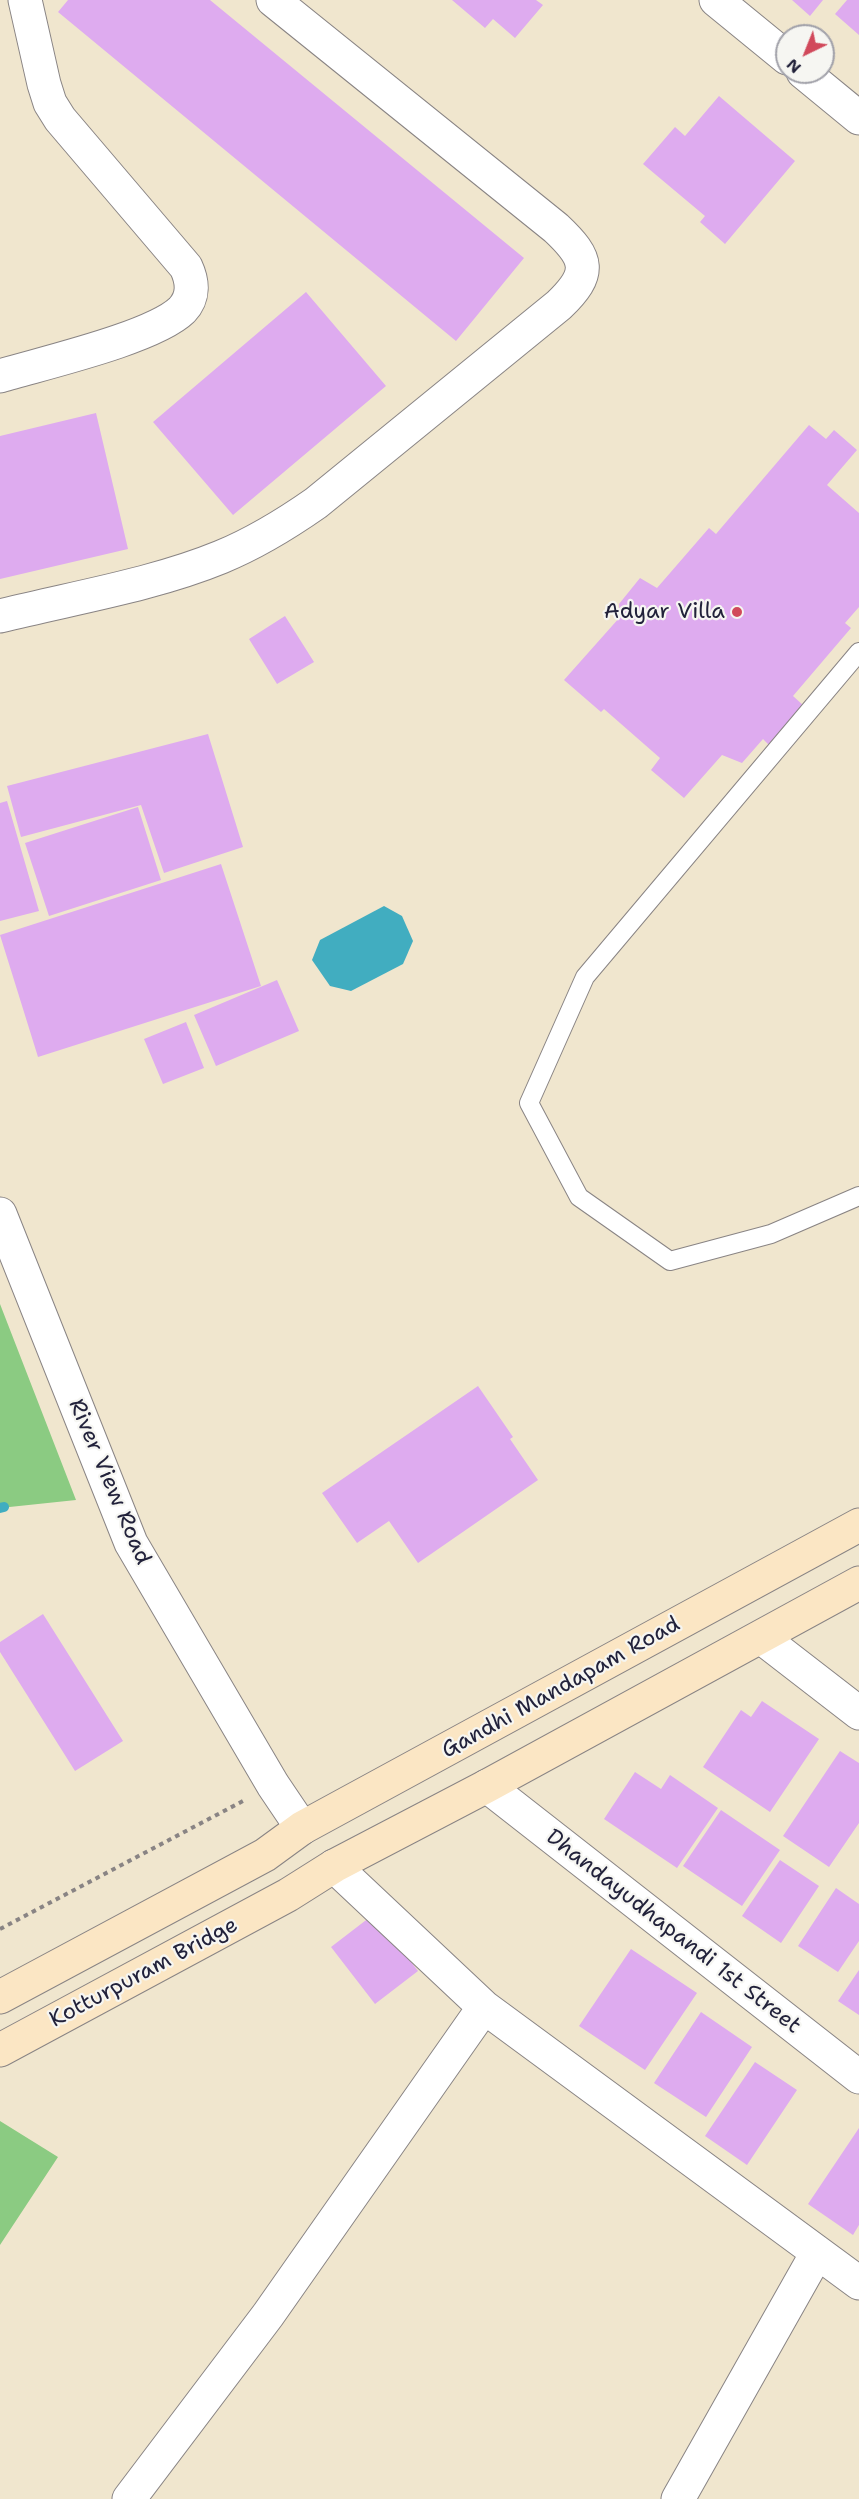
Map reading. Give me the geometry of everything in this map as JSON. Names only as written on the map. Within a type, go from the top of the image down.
[{"type":"main road","name":"Gandhi Mandapam Road","points":[[266,1855],[302,1828],[859,1525]]},
{"type":"main road","points":[[334,1866],[762,1638],[859,1583]]},
{"type":"main road","name":"Kotturpuram Bridge","points":[[0,1997],[266,1855]]},
{"type":"main road","name":"Kotturpuram Bridge","points":[[0,2050],[288,1895],[334,1866]]},
{"type":"street","points":[[0,376],[147,331],[182,309],[191,295],[192,279],[186,267],[72,134],[50,103],[25,0]]},
{"type":"street","points":[[0,616],[178,572],[221,557],[284,525],[316,503],[559,305],[575,290],[582,278],[583,264],[579,253],[556,228],[273,0]]},
{"type":"street","points":[[716,0],[775,48]]},
{"type":"street","points":[[818,84],[859,118]]},
{"type":"street","name":"River View Road","points":[[0,1214],[131,1543],[273,1785],[302,1828]]},
{"type":"street","points":[[762,1638],[859,1713]]},
{"type":"street","name":"Dhandayudhapandi 1st Street","points":[[487,1786],[859,2077]]},
{"type":"street","points":[[334,1866],[484,2007],[859,2283]]},
{"type":"street","points":[[129,2499],[268,2315],[484,2007]]},
{"type":"street","points":[[678,2499],[817,2253]]},
{"type":"lane","points":[[859,652],[585,977],[530,1103],[579,1197],[670,1261],[771,1234],[859,1196]]},
{"type":"path","points":[[0,1929],[273,1785]]},
{"type":"green space","points":[[0,1304],[76,1500],[0,1508]]},
{"type":"green space","points":[[0,2121],[58,2157],[0,2245]]},
{"type":"water","points":[[384,906],[402,916],[413,941],[403,964],[351,991],[330,986],[312,960],[320,940]]},
{"type":"building","points":[[68,0],[210,0],[524,258],[456,341],[58,12]]},
{"type":"building","points":[[452,0],[536,0],[543,5],[515,38],[493,19],[485,28]]},
{"type":"building","points":[[792,0],[823,0],[810,16]]},
{"type":"building","points":[[847,0],[859,0],[859,35],[835,14]]},
{"type":"building","points":[[719,96],[795,161],[725,244],[700,222],[705,216],[643,164],[675,127],[685,136]]},
{"type":"building","points":[[306,292],[386,386],[233,515],[153,422]]},
{"type":"building","points":[[96,413],[128,549],[0,579],[0,436]]},
{"type":"building","name":"Adyar Villa","points":[[809,425],[826,439],[834,430],[857,450],[827,485],[859,513],[859,607],[845,623],[851,628],[793,696],[804,706],[770,746],[763,739],[742,763],[722,755],[684,798],[651,770],[660,758],[604,709],[601,712],[564,680],[620,617],[619,604],[640,578],[657,588],[709,528],[716,534]]},
{"type":"building","points":[[285,616],[314,662],[277,684],[249,639]]},
{"type":"building","points":[[208,734],[243,847],[164,873],[141,805],[21,837],[7,786]]},
{"type":"building","points":[[7,801],[39,911],[0,921],[0,803]]},
{"type":"building","points":[[138,807],[161,880],[49,916],[25,843]]},
{"type":"building","points":[[221,864],[261,986],[38,1057],[0,935]]},
{"type":"building","points":[[277,980],[299,1031],[216,1066],[194,1015]]},
{"type":"building","points":[[186,1022],[204,1068],[163,1084],[144,1039]]},
{"type":"building","points":[[478,1386],[513,1437],[510,1439],[538,1480],[418,1563],[389,1521],[357,1543],[322,1493]]},
{"type":"building","points":[[43,1614],[123,1741],[75,1771],[0,1652],[0,1642]]},
{"type":"building","points":[[762,1701],[819,1739],[770,1812],[703,1767],[741,1710],[751,1717]]},
{"type":"building","points":[[840,1751],[859,1763],[859,1823],[829,1867],[783,1836]]},
{"type":"building","points":[[635,1772],[661,1789],[670,1775],[718,1808],[677,1868],[604,1819]]},
{"type":"building","points":[[721,1810],[780,1850],[742,1906],[683,1866]]},
{"type":"building","points":[[780,1860],[819,1886],[781,1943],[742,1916]]},
{"type":"building","points":[[836,1888],[859,1904],[859,1941],[838,1972],[798,1946]]},
{"type":"building","points":[[374,1914],[418,1971],[375,2004],[331,1947]]},
{"type":"building","points":[[631,1949],[697,1993],[645,2070],[579,2026]]},
{"type":"building","points":[[859,1970],[859,2015],[838,2001]]},
{"type":"building","points":[[701,2012],[752,2047],[706,2117],[654,2083]]},
{"type":"building","points":[[755,2062],[797,2090],[747,2165],[705,2136]]},
{"type":"building","points":[[859,2128],[859,2225],[853,2235],[808,2204]]},
{"type":"waterway","points":[[0,1508],[4,1507]]},
{"type":"place","name":"Adyar Villa","points":[[737,612]]}]
